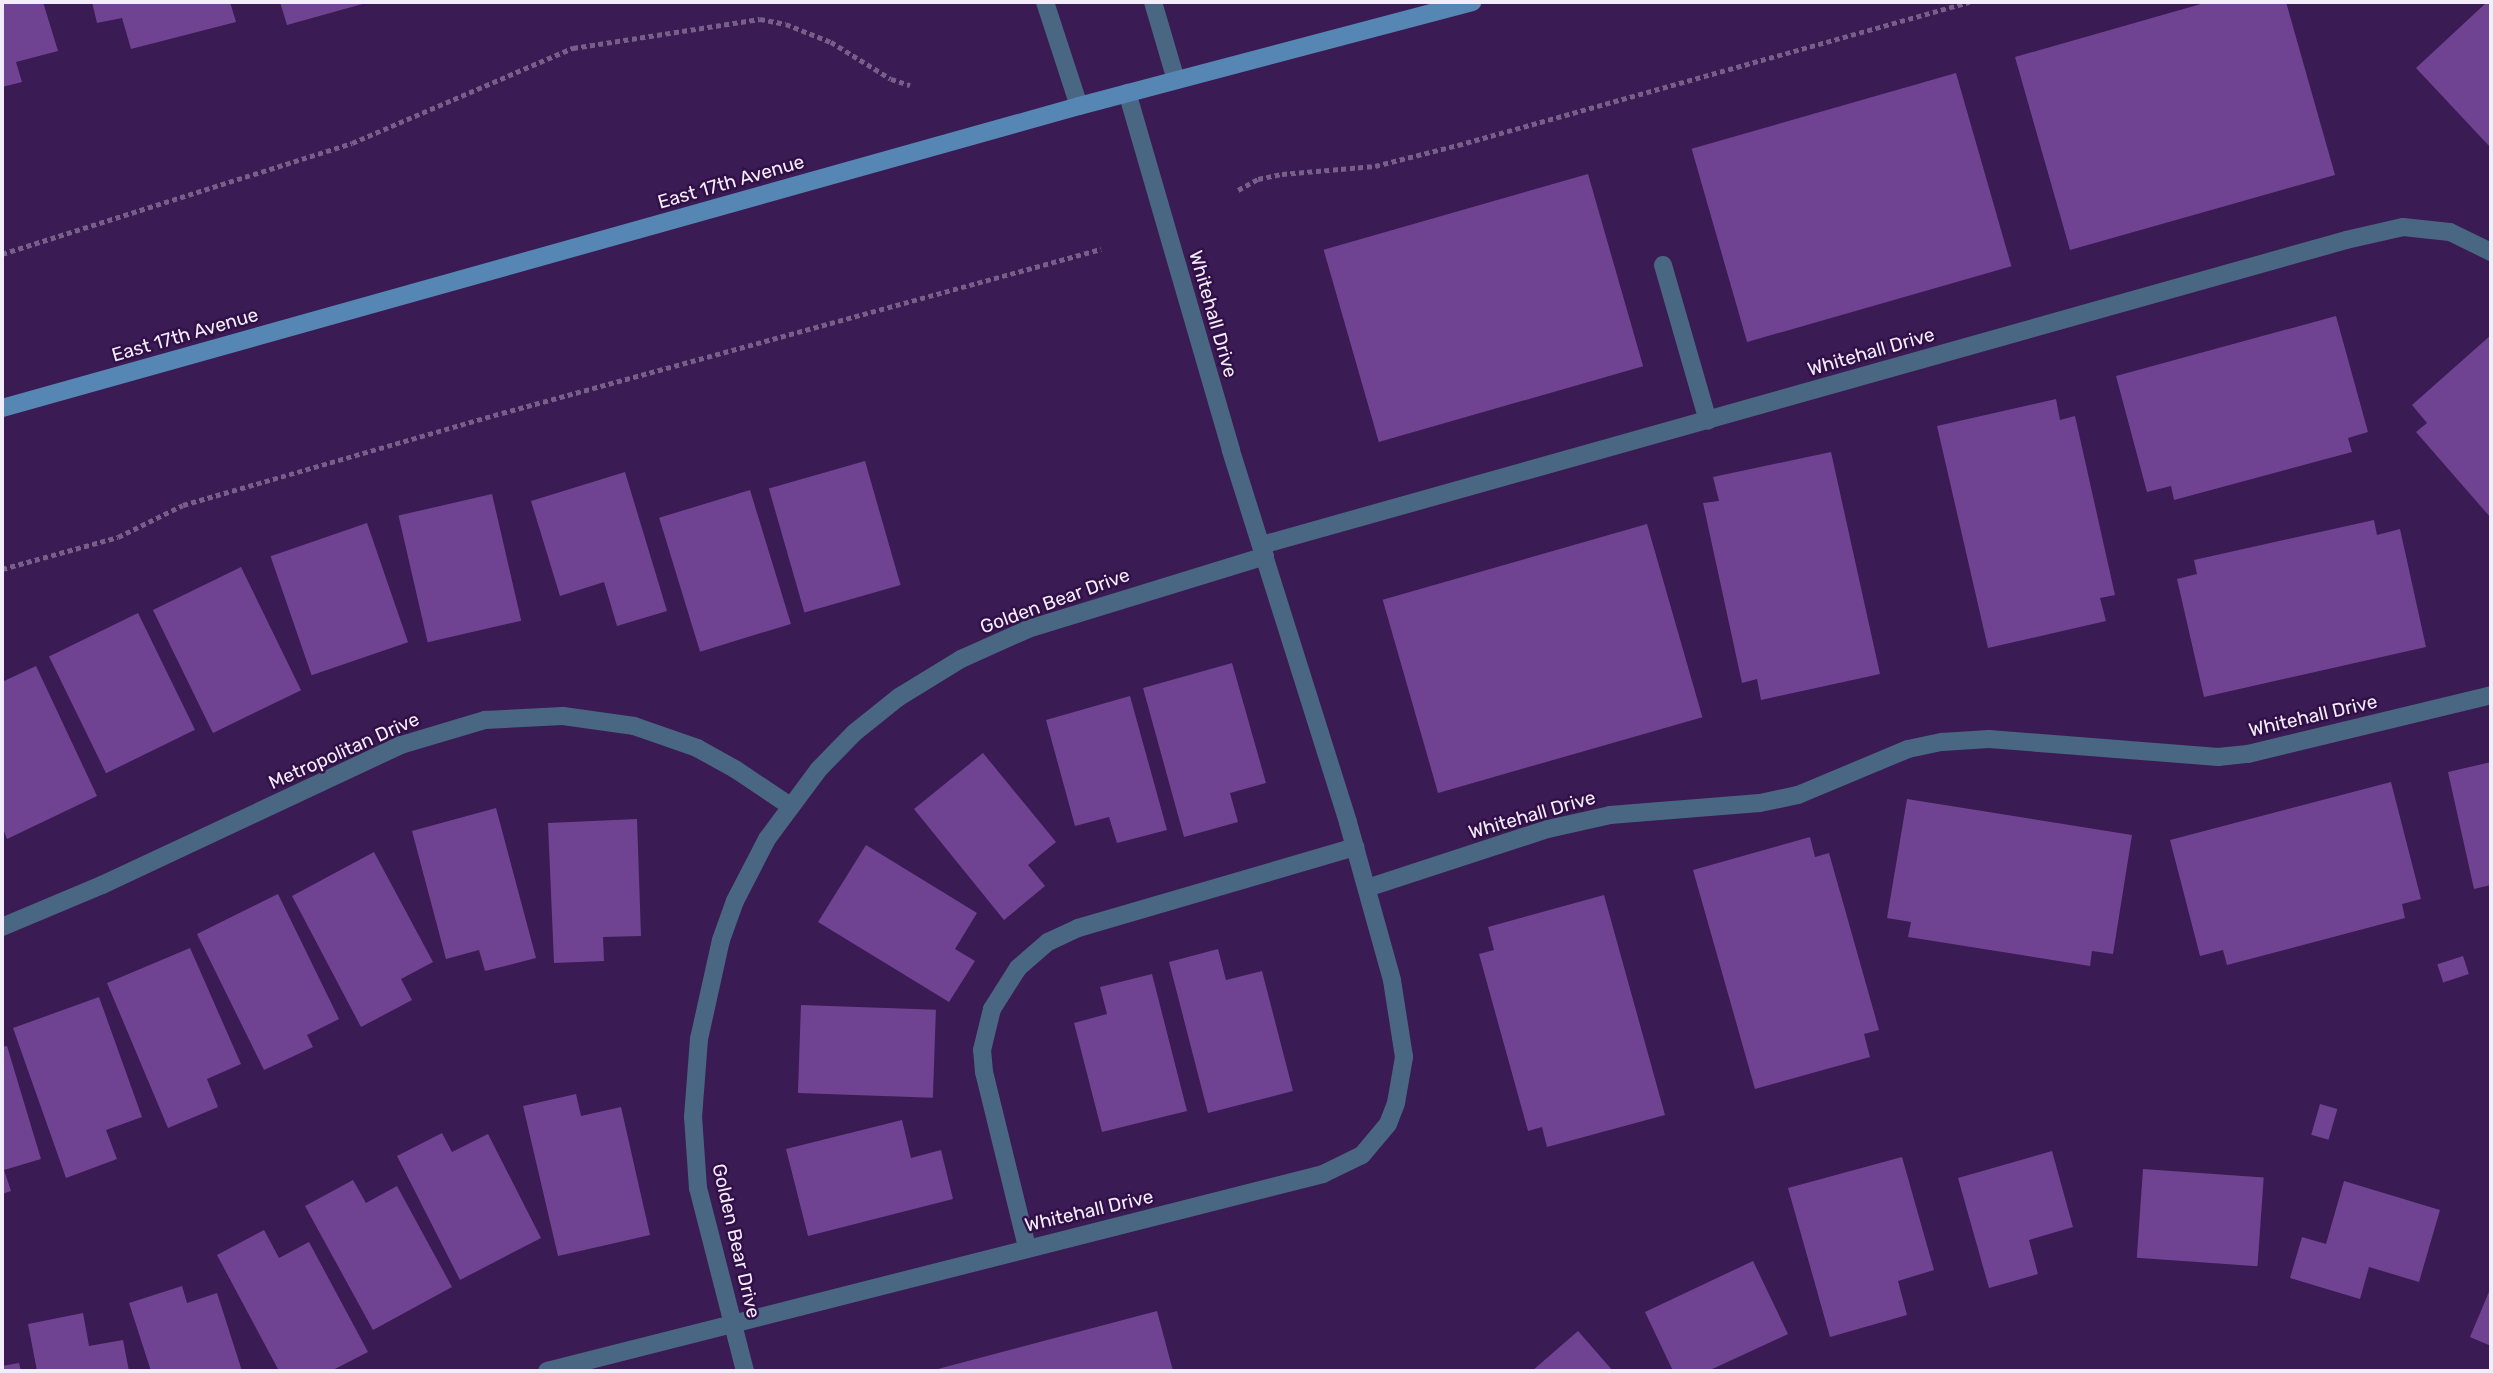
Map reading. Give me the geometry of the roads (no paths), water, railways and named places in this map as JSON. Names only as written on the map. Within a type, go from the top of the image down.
[{"type":"main road","name":"East 17th Avenue","points":[[2,408],[1079,106],[1472,2]]},
{"type":"street","points":[[1045,2],[1079,106]]},
{"type":"street","points":[[1153,2],[1176,80]]},
{"type":"street","name":"Whitehall Drive","points":[[548,1371],[1027,1247],[1323,1174],[1362,1155],[1379,1138],[1396,1103],[1404,1057],[1399,1006],[1355,847],[1127,93]]},
{"type":"street","name":"Whitehall Drive","points":[[1264,550],[2346,240],[2403,227],[2450,232],[2491,252]]},
{"type":"street","points":[[1663,265],[1708,421]]},
{"type":"street","name":"Golden Bear Drive","points":[[745,1371],[698,1188],[693,1117],[699,1038],[721,940],[735,901],[767,839],[832,754],[863,726],[919,684],[961,659],[1028,629],[1264,550]]},
{"type":"street","name":"Whitehall Drive","points":[[1367,888],[1548,830],[1610,815],[1760,803],[1798,794],[1908,749],[1942,742],[1989,739],[2218,757],[2248,754],[2491,695]]},
{"type":"street","name":"Metropolitan Drive","points":[[2,927],[102,886],[401,745],[485,720],[563,716],[634,726],[697,748],[735,769],[790,806]]},
{"type":"street","points":[[1027,1247],[984,1072],[982,1051],[992,1009],[1018,968],[1048,942],[1078,928],[1355,847]]}]
